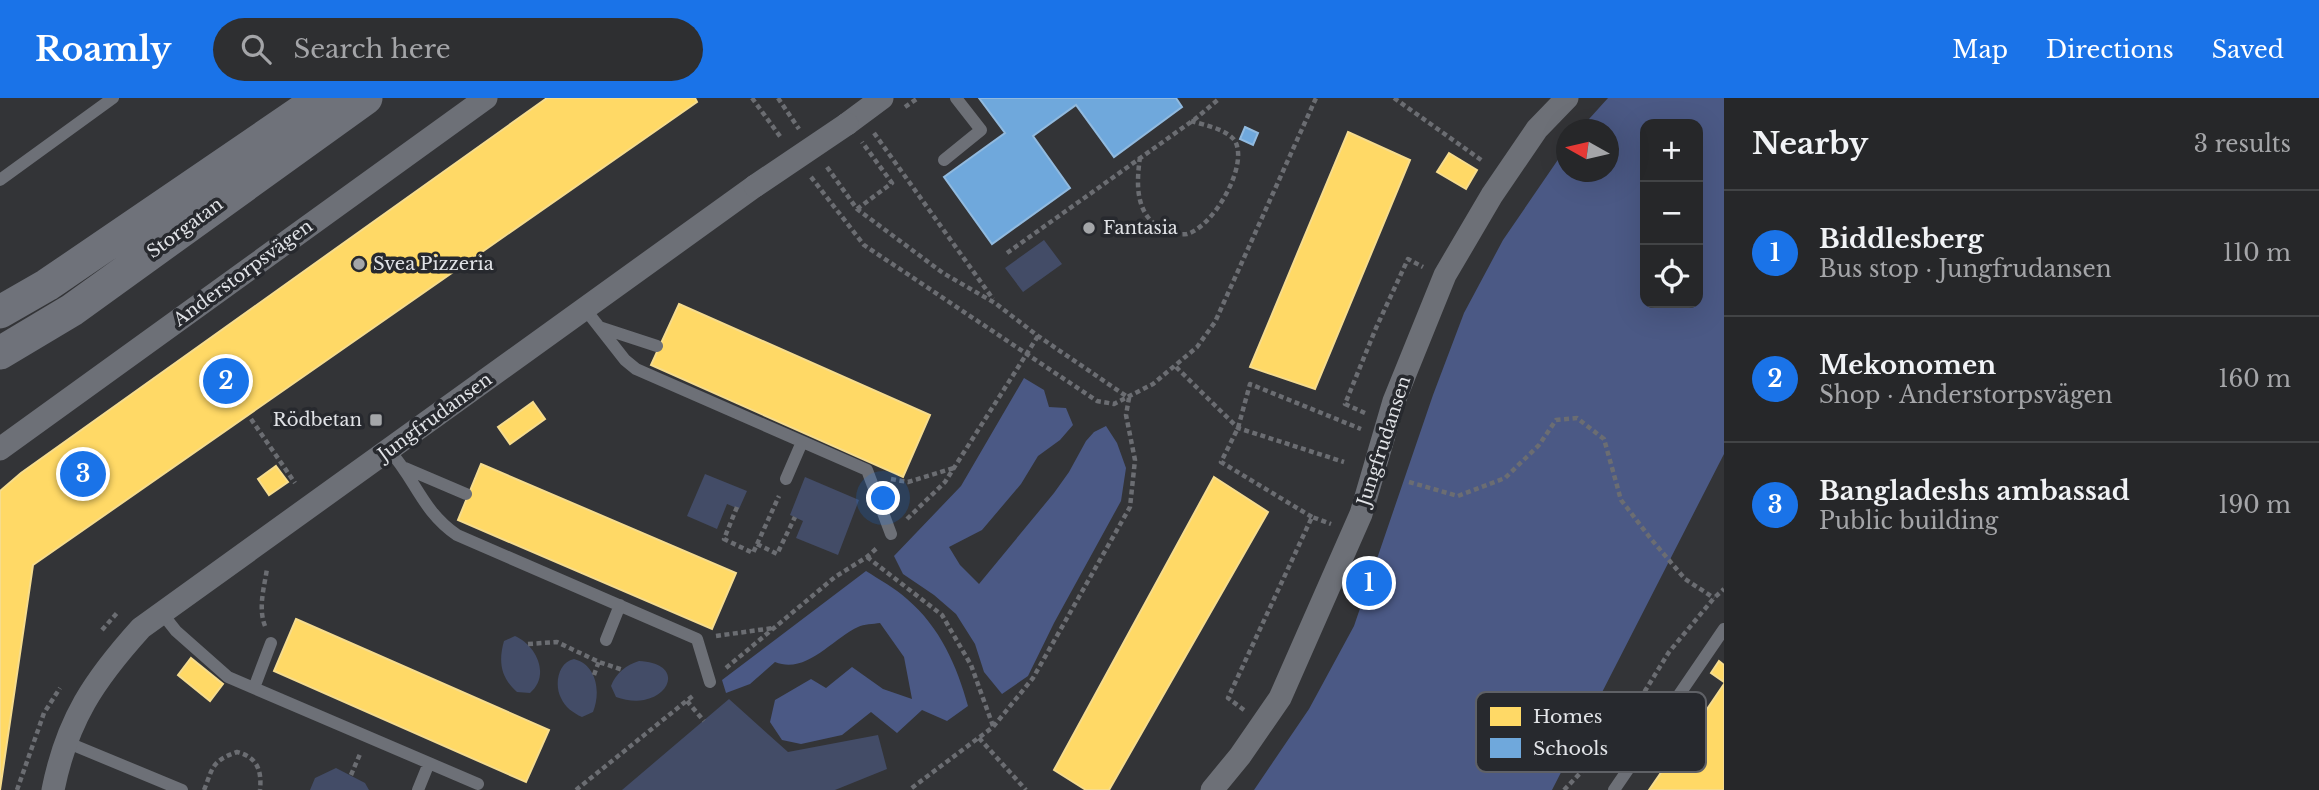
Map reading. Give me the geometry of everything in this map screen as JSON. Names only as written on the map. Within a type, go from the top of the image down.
[{"type":"street","name":"Storgatan","points":[[0,353],[72,310],[366,98]]},
{"type":"street","name":"Anderstorpsvägen","points":[[0,449],[486,98]]},
{"type":"street","name":"Jungfrudansen","points":[[53,790],[66,742],[84,700],[108,665],[141,628],[389,450],[592,318],[755,186],[854,133],[882,98]]},
{"type":"street","name":"Jungfrudansen","points":[[1212,790],[1240,756],[1280,698],[1361,514],[1394,401],[1445,275],[1507,173],[1538,129],[1566,98]]},
{"type":"street","name":"Storgatan","points":[[0,312],[47,285],[305,103]]},
{"type":"lane","points":[[0,180],[113,98]]},
{"type":"lane","points":[[944,160],[981,130],[956,98]]},
{"type":"lane","points":[[592,318],[657,346]]},
{"type":"lane","points":[[592,318],[625,360],[636,369],[867,470],[891,534]]},
{"type":"lane","points":[[786,479],[802,442]]},
{"type":"lane","points":[[389,450],[405,468],[430,512],[443,525],[457,535],[697,639],[710,682]]},
{"type":"lane","points":[[405,468],[466,494]]},
{"type":"lane","points":[[606,640],[620,606]]},
{"type":"lane","points":[[161,612],[176,631],[228,677],[478,784]]},
{"type":"lane","points":[[1681,692],[1724,629]]},
{"type":"lane","points":[[254,688],[271,643]]},
{"type":"lane","points":[[66,742],[182,790]]},
{"type":"lane","points":[[418,790],[429,763]]},
{"type":"lane","points":[[1614,790],[1626,772]]},
{"type":"path","points":[[752,98],[784,142]]},
{"type":"path","points":[[778,98],[806,137]]},
{"type":"path","points":[[1007,253],[1220,98]]},
{"type":"path","points":[[808,173],[864,245],[1097,401],[1114,404],[1153,384],[1176,367],[1197,347],[1215,322],[1316,98]]},
{"type":"path","points":[[1394,98],[1488,165]]},
{"type":"path","points":[[1140,158],[1137,188],[1139,204],[1147,217],[1158,228],[1172,234],[1187,234],[1200,226],[1222,200],[1236,172],[1239,158],[1235,141],[1225,134],[1191,121]]},
{"type":"path","points":[[872,130],[995,303]]},
{"type":"path","points":[[854,133],[892,183],[857,209]]},
{"type":"path","points":[[820,158],[857,209],[943,273],[995,303],[1038,337],[1129,398]]},
{"type":"path","points":[[1358,441],[1366,413],[1345,404],[1408,259],[1427,269]]},
{"type":"path","points":[[576,790],[835,578],[867,557],[946,482],[1038,337]]},
{"type":"path","points":[[1176,367],[1238,428],[1344,462]]},
{"type":"path","points":[[1335,512],[1332,524],[1312,517],[1221,462],[1238,428],[1250,384],[1362,429]]},
{"type":"path","points":[[909,790],[993,727],[1033,678],[1130,507],[1135,460],[1126,415],[1129,398]]},
{"type":"path","points":[[1409,482],[1458,496],[1470,492],[1505,478],[1539,445],[1556,420],[1577,418],[1604,439],[1621,499],[1651,539],[1685,579],[1714,598]]},
{"type":"path","points":[[251,419],[295,483]]},
{"type":"path","points":[[870,476],[908,482],[955,467]]},
{"type":"path","points":[[737,508],[724,539],[753,553],[786,479]]},
{"type":"path","points":[[757,544],[777,554],[795,517]]},
{"type":"path","points":[[1238,722],[1246,711],[1228,698],[1312,517]]},
{"type":"path","points":[[867,557],[942,615],[971,665],[993,727]]},
{"type":"path","points":[[268,565],[262,595],[262,617],[271,643]]},
{"type":"path","points":[[1644,692],[1669,652],[1724,589]]},
{"type":"path","points":[[697,639],[774,628]]},
{"type":"path","points":[[528,644],[557,642],[598,662],[622,670]]},
{"type":"path","points":[[687,701],[704,721]]},
{"type":"path","points":[[979,738],[1026,790]]},
{"type":"path","points":[[204,790],[209,771],[237,752],[250,756],[256,762],[261,782],[260,790]]},
{"type":"path","points":[[1564,790],[1581,772]]},
{"type":"shaded area","points":[[1608,98],[1724,98],[1724,454],[1602,692],[1476,692],[1476,772],[1561,772],[1552,790],[1254,790],[1309,709],[1354,626],[1464,313],[1503,240],[1556,163],[1556,182],[1619,182],[1619,119],[1589,119]]},
{"type":"shaded area","points":[[1044,240],[1062,264],[1023,292],[1005,268]]},
{"type":"shaded area","points":[[1024,378],[1044,390],[1049,407],[1066,408],[1073,425],[1060,440],[1038,456],[1021,484],[982,530],[949,547],[960,565],[979,584],[1054,493],[1094,432],[1106,426],[1117,443],[1126,468],[1121,501],[1028,676],[1002,694],[984,672],[975,644],[956,614],[903,574],[894,556],[961,486]]},
{"type":"shaded area","points":[[705,474],[747,491],[739,509],[727,504],[717,529],[687,516]]},
{"type":"shaded area","points":[[805,477],[859,500],[838,555],[796,538],[803,521],[790,515]]},
{"type":"shaded area","points":[[866,571],[902,595],[929,622],[953,662],[968,706],[947,721],[922,710],[897,733],[871,712],[842,735],[801,744],[782,740],[770,722],[775,700],[811,679],[826,688],[852,667],[883,689],[912,699],[904,657],[880,623],[858,627],[848,632],[808,660],[786,665],[775,662],[750,684],[726,693],[722,680]]},
{"type":"shaded area","points":[[515,636],[529,646],[538,661],[539,678],[530,693],[517,692],[507,681],[502,669],[504,641]]},
{"type":"shaded area","points":[[574,659],[588,667],[597,688],[593,712],[582,717],[572,712],[565,704],[558,687],[561,669]]},
{"type":"shaded area","points":[[639,661],[662,667],[667,673],[666,686],[654,697],[644,700],[616,697],[611,686],[616,677],[626,667]]},
{"type":"shaded area","points":[[729,699],[788,752],[878,735],[887,769],[835,790],[622,790]]},
{"type":"shaded area","points":[[336,768],[365,783],[369,790],[310,790],[315,778]]},
{"type":"building: Homes","points":[[547,98],[695,98],[697,102],[33,565],[0,790],[0,491],[21,473]]},
{"type":"building: Homes","points":[[1348,132],[1410,160],[1315,389],[1250,367]]},
{"type":"building: Homes","points":[[1449,153],[1477,170],[1466,189],[1437,172]]},
{"type":"building: Homes","points":[[679,304],[930,415],[903,477],[651,365]]},
{"type":"building: Homes","points":[[533,402],[545,419],[510,444],[498,427]]},
{"type":"building: Homes","points":[[481,464],[736,573],[712,629],[458,520]]},
{"type":"building: Homes","points":[[276,466],[288,482],[269,495],[258,479]]},
{"type":"building: Homes","points":[[1214,477],[1268,512],[1109,790],[1086,790],[1054,770]]},
{"type":"building: Homes","points":[[296,619],[549,730],[526,782],[274,671]]},
{"type":"building: Homes","points":[[191,658],[223,684],[210,701],[178,675]]},
{"type":"building: Homes","points":[[1719,661],[1724,665],[1724,682],[1711,673]]},
{"type":"building: Homes","points":[[1724,684],[1724,790],[1649,790],[1661,772],[1706,772],[1706,711]]},
{"type":"building: Schools","points":[[979,98],[1176,98],[1182,107],[1114,157],[1076,105],[1033,136],[1070,188],[992,244],[944,177],[1005,133]]},
{"type":"building: Schools","points":[[1245,127],[1258,133],[1253,145],[1240,139]]},
{"type":"place","name":"Fantasia","points":[[1089,228]]},
{"type":"place","name":"Svea Pizzeria","points":[[359,264]]},
{"type":"place","name":"Mekonomen","points":[[226,381]]},
{"type":"place","name":"Rödbetan","points":[[376,420]]},
{"type":"place","name":"Bangladeshs ambassad","points":[[83,474]]},
{"type":"place","name":"Biddlesberg","points":[[1369,583]]}]
